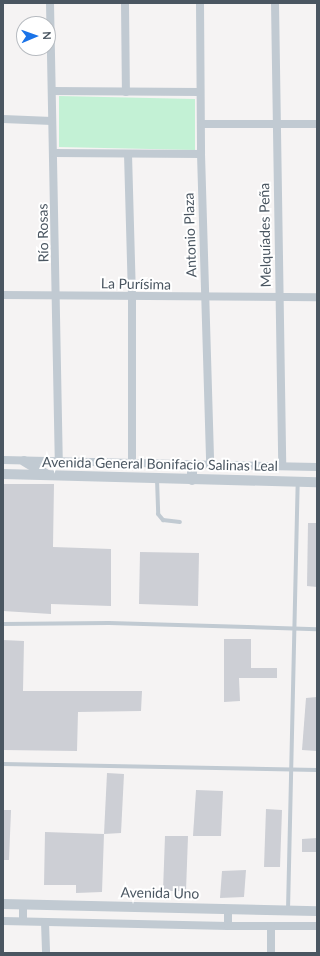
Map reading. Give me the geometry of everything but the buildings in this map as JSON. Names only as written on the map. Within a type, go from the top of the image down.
[{"type":"street","name":"Río Rosas","points":[[50,3],[57,296],[59,462]]},
{"type":"street","points":[[125,3],[126,92]]},
{"type":"street","name":"Antonio Plaza","points":[[200,3],[201,154],[210,465]]},
{"type":"street","name":"Melquíades Peña","points":[[275,3],[282,466]]},
{"type":"street","points":[[52,90],[200,92]]},
{"type":"street","points":[[3,120],[52,121]]},
{"type":"street","points":[[201,124],[317,124]]},
{"type":"street","points":[[54,153],[201,154]]},
{"type":"street","points":[[128,154],[132,297],[132,464]]},
{"type":"street","name":"La Purísima","points":[[3,295],[317,297]]},
{"type":"street","points":[[3,460],[317,467]]},
{"type":"street","points":[[24,461],[47,475]]},
{"type":"street","points":[[192,465],[192,480]]},
{"type":"street","name":"Avenida General Bonifacio Salinas Leal","points":[[3,474],[317,482]]},
{"type":"street","name":"Avenida Uno","points":[[3,904],[317,911]]},
{"type":"street","points":[[23,904],[23,921]]},
{"type":"street","points":[[228,908],[228,926]]},
{"type":"street","points":[[3,921],[228,926],[317,926]]},
{"type":"street","points":[[45,922],[46,953]]},
{"type":"street","points":[[271,926],[271,953]]},
{"type":"lane","points":[[157,478],[158,514],[163,520],[180,522]]},
{"type":"lane","points":[[288,910],[298,481]]},
{"type":"lane","points":[[3,624],[108,623],[317,629]]},
{"type":"lane","points":[[3,764],[317,770]]},
{"type":"green space","points":[[59,96],[195,99],[195,150],[59,147]]}]
